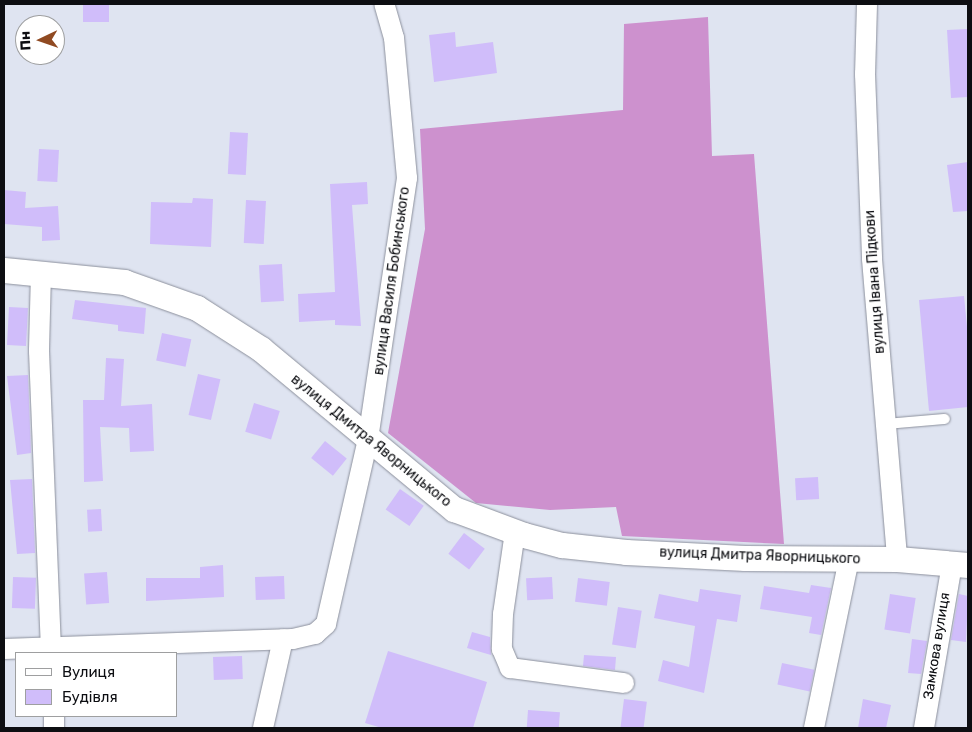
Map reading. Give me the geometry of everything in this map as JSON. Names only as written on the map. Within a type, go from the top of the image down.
[{"type":"street","name":"вулиця Василя Бобинського","points":[[4,649],[51,651],[283,639],[315,634],[326,624],[368,439],[407,178],[394,38],[384,4]]},
{"type":"street","name":"вулиця Івана Підкови","points":[[867,4],[865,74],[872,259],[896,559]]},
{"type":"street","name":"вулиця Дмитра Яворницького","points":[[4,270],[124,282],[197,308],[261,348],[454,509],[515,532],[562,544],[626,552],[896,559],[960,565]]},
{"type":"street","points":[[41,273],[38,351],[51,651]]},
{"type":"street","points":[[515,532],[503,623],[502,649],[510,668],[624,683]]},
{"type":"street","points":[[814,728],[849,559]]},
{"type":"street","name":"Замкова вулиця","points":[[924,728],[960,565]]},
{"type":"street","points":[[263,728],[283,639]]},
{"type":"lane","points":[[885,424],[946,419]]},
{"type":"shaded area","points":[[708,17],[712,156],[754,154],[784,544],[622,536],[616,507],[550,510],[476,503],[388,433],[425,229],[420,129],[623,110],[624,24]]},
{"type":"building","points":[[83,4],[109,4],[109,22],[83,22]]},
{"type":"building","points":[[968,29],[968,97],[951,98],[947,30]]},
{"type":"building","points":[[455,32],[456,47],[493,42],[497,73],[434,82],[429,35]]},
{"type":"building","points":[[230,132],[248,133],[246,175],[228,174]]},
{"type":"building","points":[[39,149],[59,150],[57,182],[37,181]]},
{"type":"building","points":[[968,162],[968,211],[953,212],[947,165]]},
{"type":"building","points":[[367,182],[368,204],[352,205],[361,326],[335,325],[335,320],[299,322],[298,294],[335,292],[330,184]]},
{"type":"building","points":[[4,190],[26,192],[25,208],[58,206],[60,240],[42,241],[42,227],[4,224]]},
{"type":"building","points":[[193,198],[213,199],[211,247],[150,244],[151,202],[192,203]]},
{"type":"building","points":[[246,200],[266,201],[264,244],[244,243]]},
{"type":"building","points":[[282,264],[284,301],[261,302],[259,265]]},
{"type":"building","points":[[964,296],[968,337],[968,407],[929,411],[919,300]]},
{"type":"building","points":[[75,300],[146,308],[144,334],[118,331],[118,325],[72,319]]},
{"type":"building","points":[[9,307],[28,308],[26,346],[7,345]]},
{"type":"building","points":[[162,333],[191,339],[186,367],[156,360]]},
{"type":"building","points":[[106,358],[124,359],[121,406],[152,404],[154,451],[130,452],[129,428],[100,427],[103,481],[84,482],[83,400],[104,400]]},
{"type":"building","points":[[198,374],[220,379],[211,420],[189,415]]},
{"type":"building","points":[[28,375],[31,453],[17,455],[7,376]]},
{"type":"building","points":[[254,403],[280,411],[271,440],[245,432]]},
{"type":"building","points":[[325,441],[347,459],[333,476],[311,458]]},
{"type":"building","points":[[818,477],[819,499],[796,500],[795,478]]},
{"type":"building","points":[[32,479],[35,553],[17,554],[10,480]]},
{"type":"building","points":[[400,489],[424,506],[409,526],[386,509]]},
{"type":"building","points":[[101,509],[102,531],[88,532],[87,510]]},
{"type":"building","points":[[464,533],[485,549],[469,569],[448,554]]},
{"type":"building","points":[[223,565],[224,597],[146,601],[146,578],[200,578],[200,567]]},
{"type":"building","points":[[107,572],[109,603],[86,605],[84,574]]},
{"type":"building","points":[[284,576],[285,599],[256,600],[255,577]]},
{"type":"building","points":[[13,577],[36,578],[35,609],[12,608]]},
{"type":"building","points":[[552,577],[553,599],[527,600],[526,578]]},
{"type":"building","points":[[578,578],[610,582],[607,606],[575,602]]},
{"type":"building","points":[[811,585],[831,588],[821,635],[809,633],[812,617],[760,609],[764,586],[809,593]]},
{"type":"building","points":[[700,589],[741,595],[737,622],[717,619],[704,693],[658,681],[663,660],[689,667],[695,626],[654,618],[659,594],[698,602]]},
{"type":"building","points":[[890,594],[916,598],[910,634],[884,630]]},
{"type":"building","points":[[959,594],[968,596],[966,642],[951,640]]},
{"type":"building","points":[[618,607],[642,611],[636,648],[612,645]]},
{"type":"building","points":[[472,632],[490,637],[491,655],[467,648]]},
{"type":"building","points":[[912,639],[927,641],[921,674],[908,673]]},
{"type":"building","points":[[388,651],[487,682],[473,728],[382,728],[365,723]]},
{"type":"building","points":[[584,655],[616,657],[615,670],[583,666]]},
{"type":"building","points":[[242,656],[243,679],[214,680],[213,657]]},
{"type":"building","points":[[782,663],[814,670],[810,691],[777,685]]},
{"type":"building","points":[[624,699],[647,702],[644,728],[620,728]]},
{"type":"building","points":[[863,699],[891,705],[886,728],[858,728]]},
{"type":"building","points":[[528,710],[560,712],[559,728],[527,728]]}]
